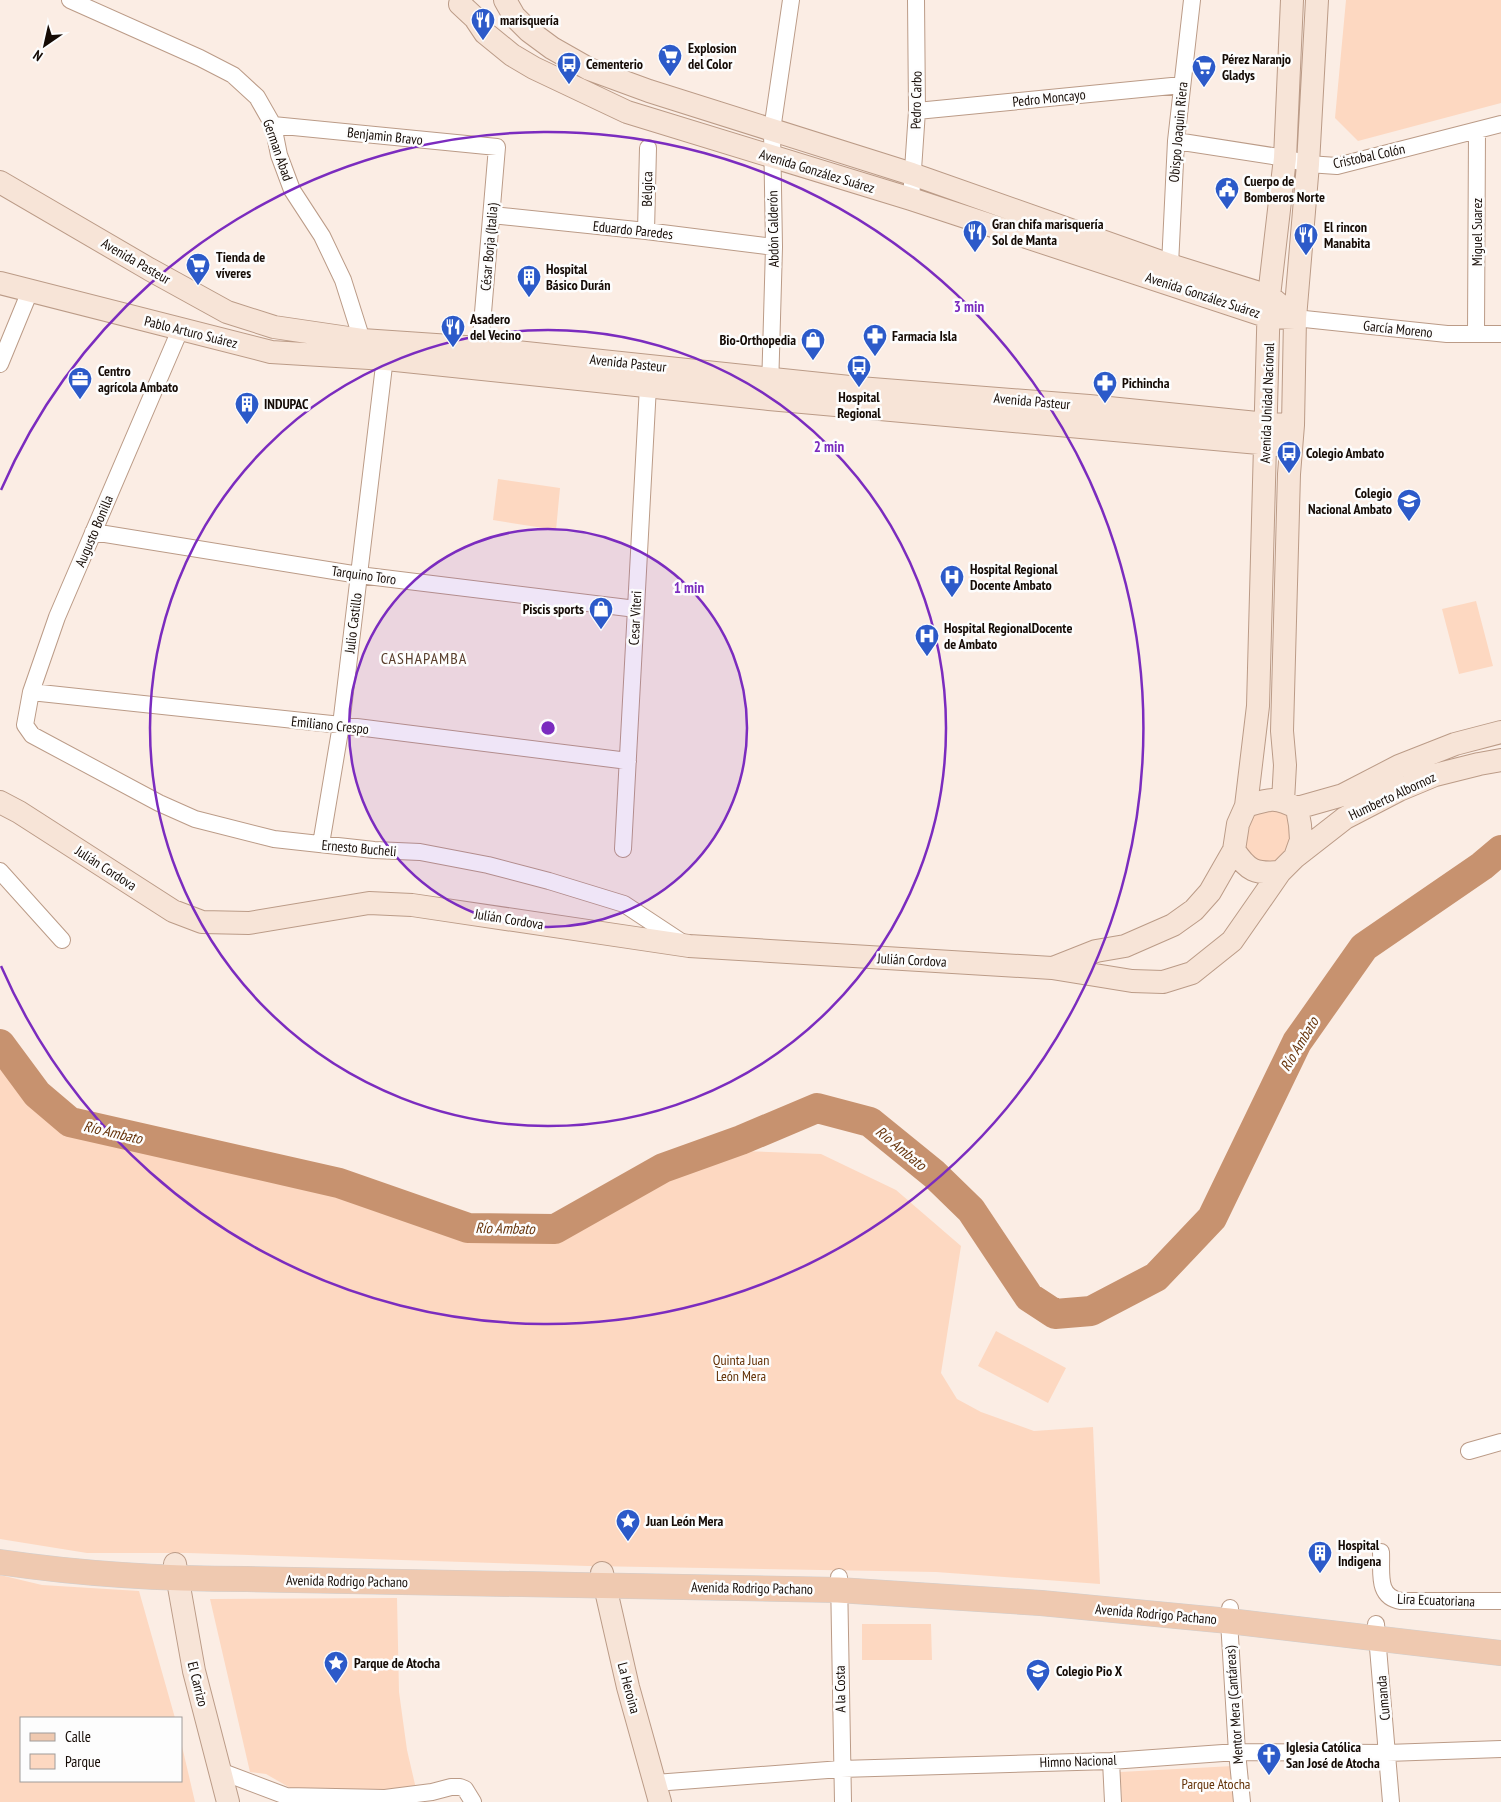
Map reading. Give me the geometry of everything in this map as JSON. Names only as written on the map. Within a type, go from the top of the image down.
[{"type":"main road","name":"Avenida González Suárez","points":[[505,0],[514,16],[529,31],[552,48],[589,69],[649,91],[912,174],[1170,265],[1295,318]]},
{"type":"main road","name":"Avenida Unidad Nacional","points":[[1246,806],[1258,706],[1269,307],[1285,158],[1292,0]]},
{"type":"main road","name":"Avenida Unidad Nacional","points":[[1290,804],[1282,731],[1295,318],[1308,164],[1317,0]]},
{"type":"main road","name":"Avenida González Suárez","points":[[464,1],[485,32],[512,55],[569,86],[627,112],[1269,307]]},
{"type":"main road","name":"Avenida Pasteur","points":[[0,182],[227,312],[274,328],[362,340],[386,350],[648,386],[769,389]]},
{"type":"main road","name":"Pablo Arturo Suárez","points":[[0,283],[271,352],[386,350]]},
{"type":"main road","name":"Avenida Pasteur","points":[[386,350],[480,348],[769,389],[1292,436]]},
{"type":"main road","name":"Humberto Albornoz","points":[[1290,804],[1343,795],[1399,766],[1455,744],[1501,732]]},
{"type":"main road","name":"Humberto Albornoz","points":[[1288,865],[1345,818],[1399,790],[1435,775],[1501,760]]},
{"type":"main road","points":[[1268,800],[1290,804],[1300,825],[1301,840],[1288,865],[1264,873],[1253,871],[1243,863],[1234,850],[1238,824],[1246,806],[1268,800]]},
{"type":"main road","name":"Julián Cordova","points":[[0,802],[19,812],[172,911],[202,922],[249,924],[369,903],[412,904],[689,946],[1052,968],[1132,981],[1163,982],[1192,973],[1232,941],[1288,865]]},
{"type":"main road","name":"Julián Cordova","points":[[1052,968],[1096,951],[1125,946],[1173,925],[1194,910],[1210,892],[1234,850]]},
{"type":"main road","name":"Avenida Rodrigo Pachano","points":[[0,1550],[86,1559],[176,1572],[257,1579],[603,1579],[838,1583],[1041,1603],[1229,1614],[1377,1632],[1501,1653]]},
{"type":"main road","name":"Avenida Rodrigo Pachano","points":[[0,1562],[45,1569],[176,1572]]},
{"type":"main road","name":"El Carrizo","points":[[176,1572],[194,1671],[228,1802]]},
{"type":"main road","name":"La Heroina","points":[[603,1579],[628,1688],[658,1792]]},
{"type":"main road","name":"Avenida Rodrigo Pachano","points":[[1377,1632],[1501,1638]]},
{"type":"street","name":"German Abad","points":[[70,0],[200,58],[234,76],[257,97],[273,125],[279,155],[292,190],[322,236],[343,280],[362,340]]},
{"type":"street","name":"Abdón Calderón","points":[[769,389],[774,247],[772,130],[791,0]]},
{"type":"street","name":"Pedro Carbo","points":[[912,199],[917,112],[916,0]]},
{"type":"street","name":"Obispo Joaquin Riera","points":[[1170,265],[1176,141],[1192,0]]},
{"type":"street","name":"Pedro Moncayo","points":[[917,112],[1182,85]]},
{"type":"street","name":"Cristobal Colón","points":[[1176,141],[1285,158],[1308,164],[1337,166],[1501,124]]},
{"type":"street","name":"Benjamin Bravo","points":[[273,125],[497,147]]},
{"type":"street","name":"Miguel Suarez","points":[[1476,334],[1477,131]]},
{"type":"street","name":"César Borja (Italia)","points":[[480,348],[497,147]]},
{"type":"street","name":"Bélgica","points":[[646,231],[648,148]]},
{"type":"street","name":"Eduardo Paredes","points":[[492,215],[774,247]]},
{"type":"street","points":[[0,364],[30,291]]},
{"type":"street","name":"García Moreno","points":[[1295,318],[1446,334],[1501,334]]},
{"type":"street","name":"Augusto Bonilla","points":[[32,735],[25,725],[32,692],[57,617],[180,330]]},
{"type":"street","name":"Julio Castillo","points":[[321,844],[341,726],[386,350]]},
{"type":"street","name":"Cesar Viteri","points":[[623,849],[648,386]]},
{"type":"street","name":"Tarquino Toro","points":[[93,532],[359,575],[636,609]]},
{"type":"street","name":"Emiliano Crespo","points":[[32,692],[341,726],[628,761]]},
{"type":"street","name":"Ernesto Bucheli","points":[[32,735],[159,803],[195,819],[274,838],[420,852],[488,865],[624,904],[689,946]]},
{"type":"street","points":[[0,871],[62,940]]},
{"type":"street","points":[[1469,1451],[1501,1442]]},
{"type":"street","name":"Lira Ecuatoriana","points":[[1381,1552],[1382,1586],[1385,1594],[1393,1600],[1501,1601]]},
{"type":"street","name":"A la Costa","points":[[838,1583],[843,1802]]},
{"type":"street","name":"Mentor Mera (Cantáreas)","points":[[1229,1614],[1237,1752],[1242,1802]]},
{"type":"street","name":"Cumanda","points":[[1377,1632],[1391,1802]]},
{"type":"street","name":"Himno Nacional","points":[[658,1792],[842,1769],[1111,1760],[1237,1752],[1387,1753],[1501,1748]]},
{"type":"street","points":[[1111,1760],[1114,1802]]},
{"type":"street","points":[[220,1771],[286,1796],[385,1798],[460,1787],[465,1788],[473,1802]]},
{"type":"green space","points":[[1346,0],[1501,0],[1501,103],[1358,141],[1335,118]]},
{"type":"green space","points":[[498,479],[560,488],[556,530],[493,520]]},
{"type":"green space","points":[[1476,601],[1493,666],[1459,674],[1442,609]]},
{"type":"green space","points":[[1270,807],[1288,815],[1297,842],[1269,866],[1243,854],[1245,818]]},
{"type":"green space","name":"Quinta Juan León Mera","points":[[0,1060],[38,1110],[65,1132],[336,1194],[466,1239],[557,1240],[668,1179],[743,1151],[821,1154],[896,1190],[961,1246],[941,1373],[957,1399],[981,1412],[1034,1431],[1093,1427],[1100,1584],[936,1572],[588,1566],[188,1553],[87,1553],[0,1539]]},
{"type":"green space","points":[[996,1331],[1066,1368],[1048,1403],[978,1366]]},
{"type":"green space","points":[[0,1575],[42,1585],[139,1591],[175,1717],[20,1717],[20,1782],[182,1782],[182,1746],[195,1802],[0,1802]]},
{"type":"green space","points":[[397,1598],[399,1692],[407,1750],[417,1793],[292,1789],[266,1774],[250,1772],[210,1599]]},
{"type":"green space","points":[[862,1624],[931,1624],[932,1660],[862,1660]]},
{"type":"green space","name":"Parque Atocha","points":[[1233,1766],[1235,1802],[1122,1802],[1120,1772]]},
{"type":"waterway","name":"Río Ambato","points":[[0,1044],[37,1094],[70,1122],[339,1183],[468,1228],[555,1229],[663,1168],[741,1140],[817,1108],[870,1122],[934,1174],[971,1210],[1029,1297],[1055,1314],[1091,1311],[1156,1277],[1212,1218],[1297,1042],[1364,947],[1482,866],[1501,850]]},
{"type":"place","name":"marisquería","points":[[483,41]]},
{"type":"place","name":"Explosion del Color","points":[[670,77]]},
{"type":"place","name":"Cementerio","points":[[569,85]]},
{"type":"place","name":"Pérez Naranjo Gladys","points":[[1204,88]]},
{"type":"place","name":"Cuerpo de Bomberos Norte","points":[[1227,210]]},
{"type":"place","name":"Gran chifa marisquería Sol de Manta","points":[[975,253]]},
{"type":"place","name":"El rincon Manabita","points":[[1306,256]]},
{"type":"place","name":"Tienda de víveres","points":[[198,286]]},
{"type":"place","name":"Hospital Básico Durán","points":[[529,298]]},
{"type":"place","name":"Asadero del Vecino","points":[[453,348]]},
{"type":"place","name":"Farmacia Isla","points":[[875,357]]},
{"type":"place","name":"Bio-Orthopedia","points":[[813,361]]},
{"type":"place","name":"Hospital Regional","points":[[859,388]]},
{"type":"place","name":"Centro agrícola Ambato","points":[[80,400]]},
{"type":"place","name":"Pichincha","points":[[1105,404]]},
{"type":"place","name":"INDUPAC","points":[[247,425]]},
{"type":"place","name":"Colegio Ambato","points":[[1289,474]]},
{"type":"place","name":"Colegio Nacional Ambato","points":[[1409,522]]},
{"type":"place","name":"Hospital Regional Docente Ambato","points":[[952,598]]},
{"type":"place","name":"Piscis sports","points":[[601,630]]},
{"type":"place","name":"Hospital RegionalDocente de Ambato","points":[[927,657]]},
{"type":"place","name":"Juan León Mera","points":[[628,1542]]},
{"type":"place","name":"Hospital Indigena","points":[[1320,1574]]},
{"type":"place","name":"Parque de Atocha","points":[[336,1684]]},
{"type":"place","name":"Colegio Pio X","points":[[1038,1692]]},
{"type":"place","name":"Iglesia Católica San José de Atocha","points":[[1269,1776]]},
{"type":"district","name":"CASHAPAMBA","points":[[424,658]]}]
